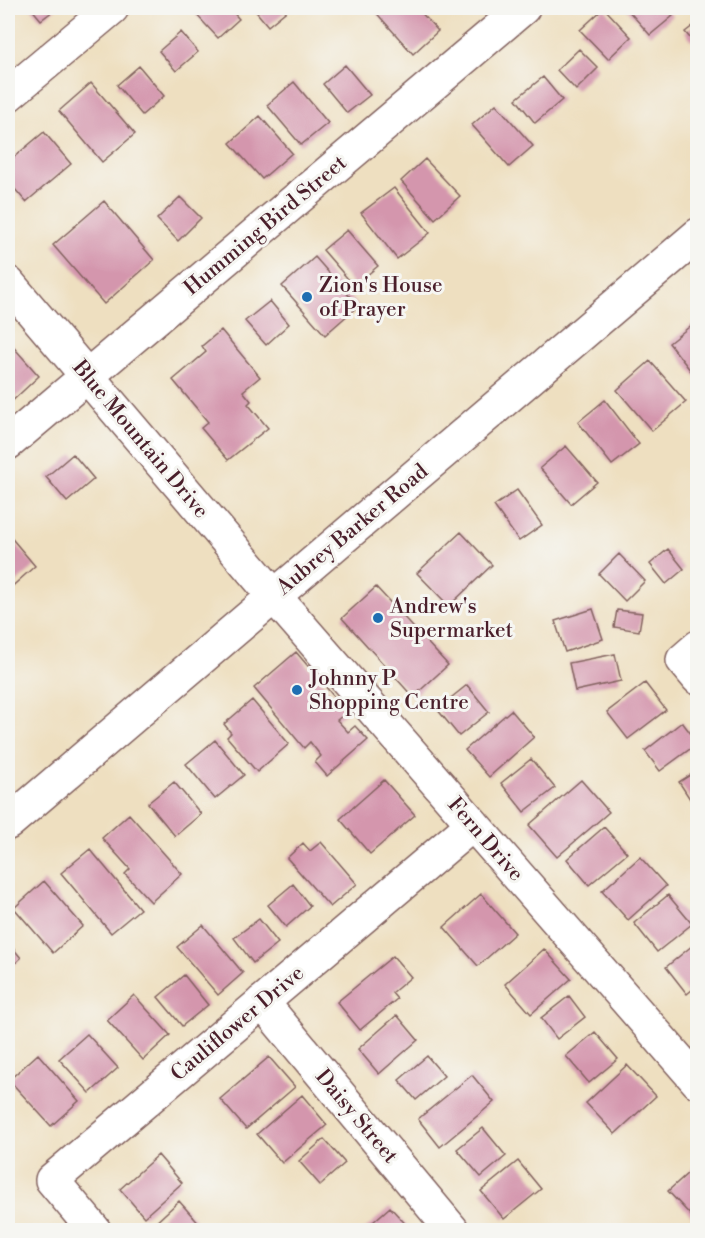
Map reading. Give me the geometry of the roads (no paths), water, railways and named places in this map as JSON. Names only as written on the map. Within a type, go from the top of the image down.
[{"type":"street","points":[[8,95],[112,8]]},
{"type":"street","name":"Humming Bird Street","points":[[8,443],[523,8]]},
{"type":"street","name":"Aubrey Barker Road","points":[[8,823],[698,235]]},
{"type":"street","name":"Blue Mountain Drive","points":[[8,283],[274,596]]},
{"type":"street","name":"Fern Drive","points":[[274,596],[698,1082]]},
{"type":"street","points":[[698,647],[683,660],[698,678]]},
{"type":"street","name":"Cauliflower Drive","points":[[94,1230],[52,1180],[473,824]]},
{"type":"street","name":"Daisy Street","points":[[262,1002],[452,1230]]},
{"type":"place","name":"Zion's House of Prayer","points":[[307,297]]},
{"type":"place","name":"Andrew's Supermarket","points":[[378,618]]},
{"type":"place","name":"Johnny P Shopping Centre","points":[[297,690]]}]
